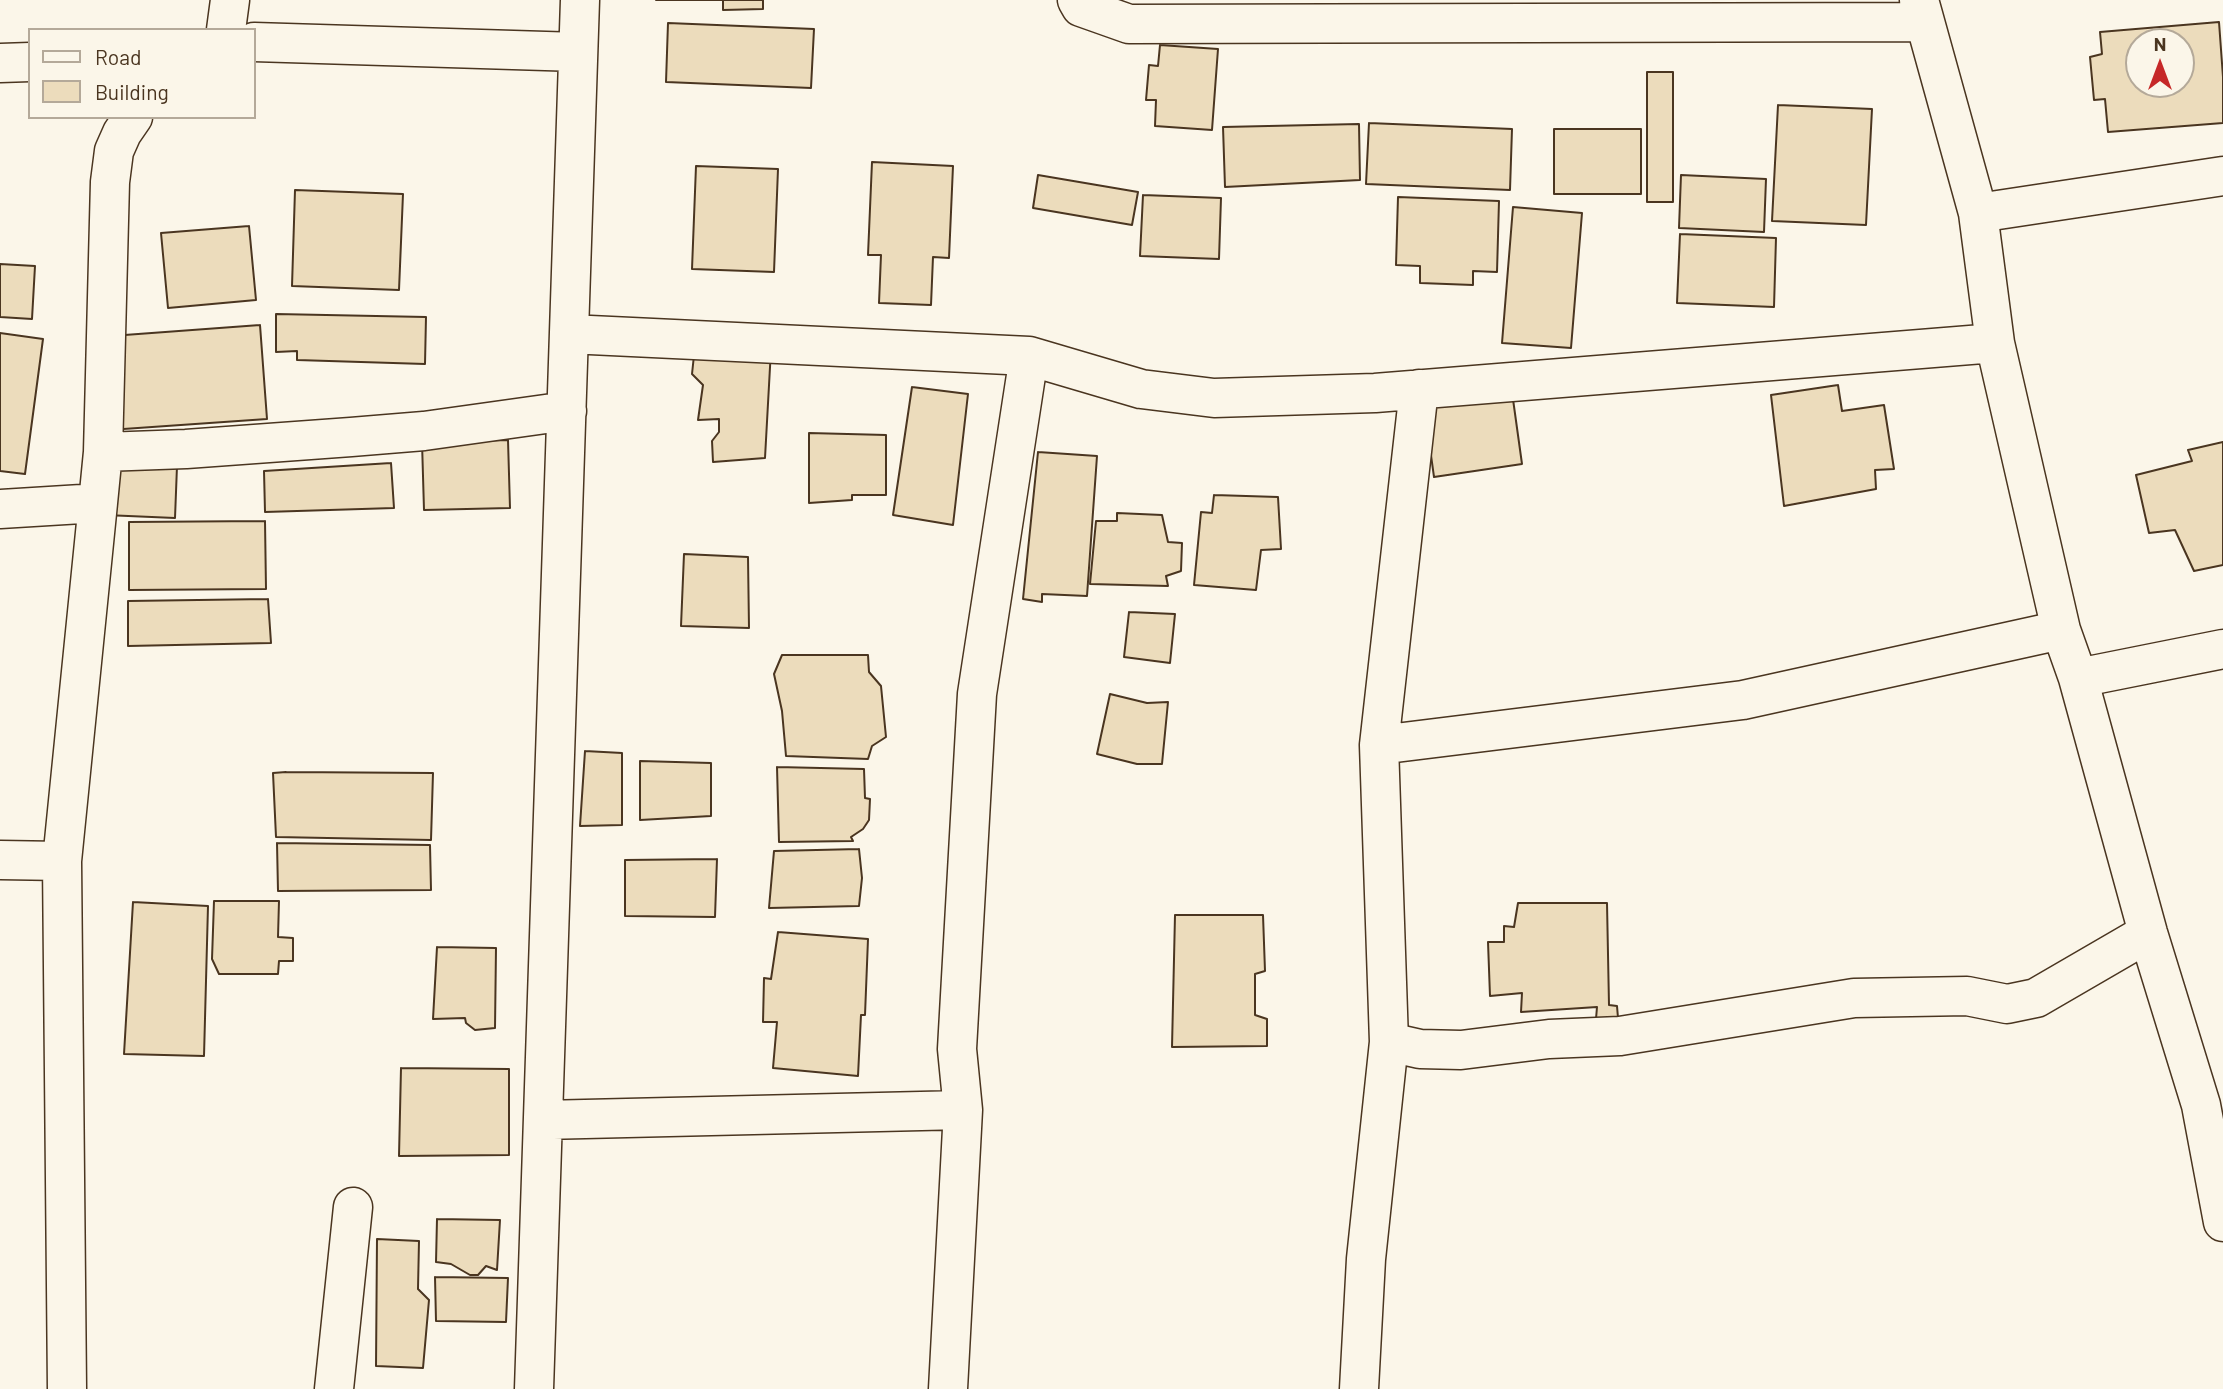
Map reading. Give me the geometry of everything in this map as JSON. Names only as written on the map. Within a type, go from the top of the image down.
[{"type":"street","points":[[226,28],[230,0]]},
{"type":"street","points":[[534,1389],[580,0]]},
{"type":"street","points":[[1077,0],[1082,7],[1129,24],[1922,11],[1978,213],[1995,343],[2061,630],[2078,678],[2147,933],[2201,1105],[2223,1222]]},
{"type":"street","points":[[256,42],[578,52]]},
{"type":"street","points":[[0,62],[28,62]]},
{"type":"street","points":[[66,1389],[62,861],[103,452],[110,182],[114,151],[132,119]]},
{"type":"street","points":[[1978,213],[2223,176]]},
{"type":"street","points":[[569,334],[1029,356],[1141,389],[1214,398],[1375,393],[1995,343]]},
{"type":"street","points":[[948,1389],[963,1110],[957,1049],[977,694],[1029,356]]},
{"type":"street","points":[[1359,1389],[1366,1259],[1389,1042],[1379,745],[1419,389]]},
{"type":"street","points":[[103,452],[186,449],[424,431],[566,411]]},
{"type":"street","points":[[0,509],[98,503]]},
{"type":"street","points":[[1379,745],[1743,699],[2061,630]]},
{"type":"street","points":[[2078,678],[2223,649]]},
{"type":"street","points":[[0,860],[62,861]]},
{"type":"street","points":[[1389,1042],[1420,1049],[1461,1050],[1549,1039],[1620,1036],[1854,998],[1968,996],[2007,1004],[2036,998],[2147,933]]},
{"type":"street","points":[[542,1120],[963,1110]]},
{"type":"street","points":[[334,1389],[354,1207]]},
{"type":"building","points":[[723,0],[763,0],[763,9],[723,10]]},
{"type":"building","points":[[2219,22],[2223,123],[2108,132],[2105,99],[2094,100],[2090,57],[2102,54],[2100,32],[2125,30],[2125,98],[2195,98],[2195,28],[2148,28]]},
{"type":"building","points":[[668,23],[814,29],[811,88],[666,82]]},
{"type":"building","points":[[1160,45],[1218,49],[1212,130],[1155,126],[1156,100],[1146,100],[1149,65],[1158,66]]},
{"type":"building","points":[[1647,72],[1673,72],[1673,202],[1647,202]]},
{"type":"building","points":[[1778,105],[1872,109],[1866,225],[1772,221]]},
{"type":"building","points":[[1369,123],[1512,129],[1510,190],[1366,184]]},
{"type":"building","points":[[1359,124],[1360,180],[1225,187],[1223,127]]},
{"type":"building","points":[[1554,129],[1641,129],[1641,194],[1554,194]]},
{"type":"building","points":[[872,162],[953,166],[949,258],[933,257],[931,305],[879,303],[881,255],[868,255]]},
{"type":"building","points":[[696,166],[778,169],[774,272],[692,269]]},
{"type":"building","points":[[1038,175],[1138,192],[1132,225],[1033,208]]},
{"type":"building","points":[[1681,175],[1766,179],[1764,232],[1679,228]]},
{"type":"building","points":[[295,190],[403,194],[399,290],[292,286]]},
{"type":"building","points":[[1143,195],[1221,198],[1219,259],[1140,256]]},
{"type":"building","points":[[1398,197],[1499,201],[1497,272],[1473,271],[1473,285],[1420,283],[1420,266],[1396,265]]},
{"type":"building","points":[[1513,207],[1582,213],[1571,348],[1502,343]]},
{"type":"building","points":[[249,226],[256,300],[168,308],[161,233]]},
{"type":"building","points":[[1680,234],[1776,238],[1774,307],[1677,303]]},
{"type":"building","points":[[0,264],[35,266],[32,319],[0,317]]},
{"type":"building","points":[[276,314],[426,317],[425,364],[297,360],[297,351],[276,352]]},
{"type":"building","points":[[260,325],[267,419],[109,430],[111,336]]},
{"type":"building","points":[[0,333],[43,339],[25,474],[0,471]]},
{"type":"building","points":[[695,346],[771,349],[765,458],[713,462],[712,441],[719,432],[719,419],[698,420],[703,385],[692,374]]},
{"type":"building","points":[[1838,385],[1842,411],[1884,405],[1894,469],[1875,470],[1876,489],[1784,506],[1771,395]]},
{"type":"building","points":[[912,387],[968,394],[953,525],[893,515]]},
{"type":"building","points":[[1512,392],[1522,464],[1434,477],[1424,405]]},
{"type":"building","points":[[809,433],[886,435],[886,495],[852,495],[852,500],[809,503]]},
{"type":"building","points":[[508,440],[510,508],[424,510],[422,442]]},
{"type":"building","points":[[2223,442],[2223,565],[2194,571],[2175,530],[2149,533],[2136,475],[2192,461],[2188,450]]},
{"type":"building","points":[[1038,452],[1097,456],[1087,596],[1042,594],[1042,602],[1023,599]]},
{"type":"building","points":[[107,462],[177,466],[175,518],[105,515]]},
{"type":"building","points":[[391,463],[394,508],[265,512],[264,471]]},
{"type":"building","points":[[1214,495],[1278,497],[1281,549],[1261,550],[1256,590],[1194,585],[1201,512],[1212,513]]},
{"type":"building","points":[[1117,513],[1162,515],[1168,542],[1182,543],[1181,571],[1166,576],[1168,586],[1090,584],[1096,521],[1117,521]]},
{"type":"building","points":[[265,521],[266,589],[129,590],[129,522]]},
{"type":"building","points":[[684,554],[748,557],[749,628],[681,626]]},
{"type":"building","points":[[268,599],[271,643],[128,646],[128,601]]},
{"type":"building","points":[[1129,612],[1175,614],[1170,663],[1124,657]]},
{"type":"building","points":[[782,655],[868,655],[869,672],[881,686],[886,737],[872,746],[868,759],[786,756],[782,711],[774,674]]},
{"type":"building","points":[[1110,694],[1147,703],[1168,702],[1162,764],[1137,764],[1097,754]]},
{"type":"building","points":[[585,751],[622,753],[622,825],[580,826]]},
{"type":"building","points":[[640,761],[711,763],[711,816],[640,820]]},
{"type":"building","points":[[777,767],[864,769],[865,798],[870,799],[869,820],[863,829],[851,837],[853,841],[779,842]]},
{"type":"building","points":[[273,773],[433,773],[431,840],[276,837]]},
{"type":"building","points":[[277,843],[430,845],[431,890],[278,891]]},
{"type":"building","points":[[859,849],[862,878],[859,906],[769,908],[774,851]]},
{"type":"building","points":[[717,859],[715,917],[625,916],[625,860]]},
{"type":"building","points":[[214,901],[279,901],[278,937],[293,938],[293,961],[279,961],[278,974],[219,974],[212,959]]},
{"type":"building","points":[[133,902],[208,906],[204,1056],[124,1054]]},
{"type":"building","points":[[1518,903],[1607,903],[1609,1005],[1617,1006],[1618,1018],[1596,1019],[1597,1007],[1521,1012],[1522,993],[1490,996],[1488,942],[1504,942],[1504,926],[1514,927]]},
{"type":"building","points":[[1175,915],[1263,915],[1265,971],[1255,974],[1255,1015],[1267,1019],[1267,1046],[1172,1047]]},
{"type":"building","points":[[778,932],[868,939],[865,1015],[861,1015],[858,1076],[773,1068],[777,1022],[763,1022],[764,978],[771,979]]},
{"type":"building","points":[[437,947],[496,948],[495,1028],[475,1030],[466,1023],[465,1018],[433,1019]]},
{"type":"building","points":[[401,1068],[509,1069],[509,1155],[399,1156]]},
{"type":"building","points":[[437,1219],[500,1220],[497,1270],[486,1266],[478,1275],[470,1275],[451,1264],[436,1262]]},
{"type":"building","points":[[377,1239],[419,1241],[418,1289],[429,1300],[423,1368],[376,1366]]},
{"type":"building","points":[[435,1277],[508,1278],[506,1322],[436,1321]]}]
